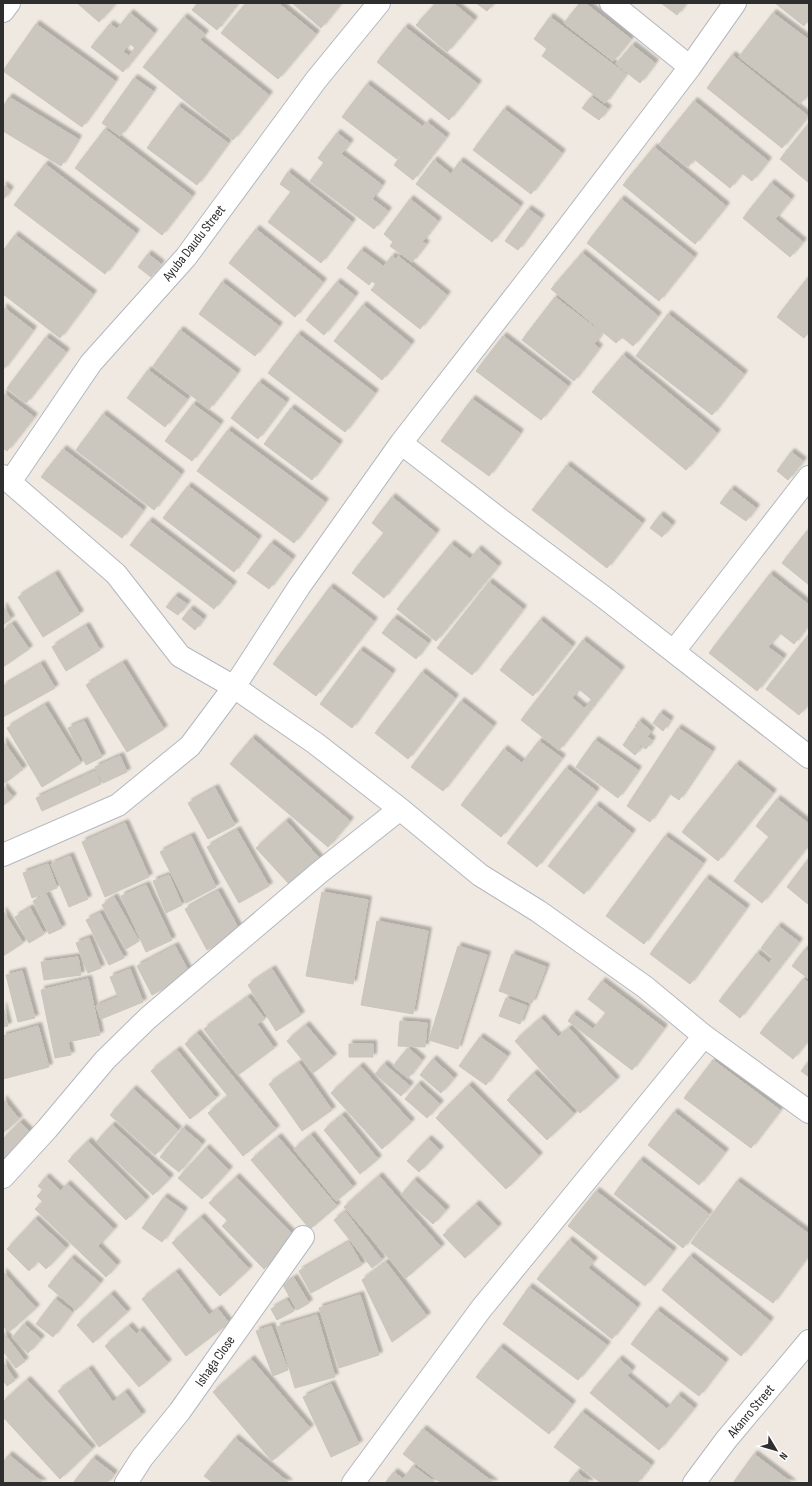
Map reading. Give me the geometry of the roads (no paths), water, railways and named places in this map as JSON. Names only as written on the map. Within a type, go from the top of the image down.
[{"type":"street","points":[[3,11],[9,3]]},
{"type":"street","name":"Ayuba Daudu Street","points":[[6,479],[90,363],[186,257],[316,80],[379,3]]},
{"type":"street","points":[[611,3],[690,67]]},
{"type":"street","points":[[3,855],[118,805],[190,746],[234,687],[298,587],[400,443],[545,258],[690,67],[735,3]]},
{"type":"street","points":[[400,443],[674,651],[809,757]]},
{"type":"street","points":[[674,651],[809,477]]},
{"type":"street","points":[[6,479],[116,574],[180,656],[234,687],[315,743],[400,809],[480,876],[538,911],[645,987],[704,1036],[809,1112]]},
{"type":"street","points":[[3,1177],[47,1129],[104,1060],[148,1018],[320,872],[400,809]]},
{"type":"street","points":[[353,1483],[481,1309],[704,1036]]},
{"type":"street","name":"Ishaga Close","points":[[126,1483],[142,1458],[180,1411],[303,1237]]},
{"type":"street","name":"Akanro Street","points":[[694,1483],[726,1440],[809,1341]]}]
